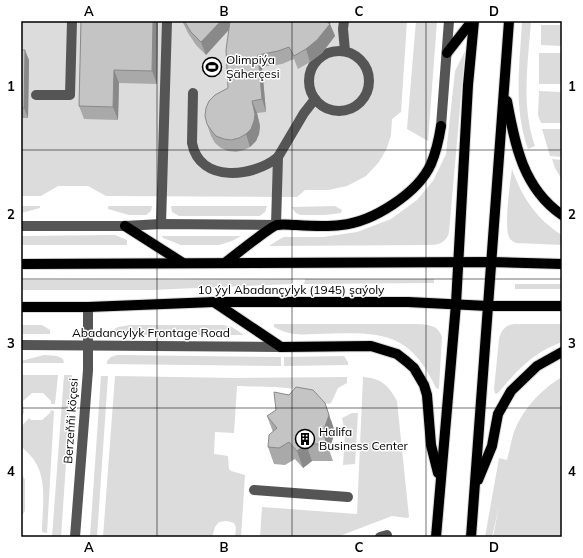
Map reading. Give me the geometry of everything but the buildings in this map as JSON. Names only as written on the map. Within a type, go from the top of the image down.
[{"type":"main road","points":[[447,53],[473,21]]},
{"type":"main road","points":[[436,537],[456,304],[473,21]]},
{"type":"main road","points":[[471,537],[509,21]]},
{"type":"main road","points":[[505,86],[514,140],[524,169],[542,197],[562,215]]},
{"type":"main road","points":[[226,262],[276,225],[342,225],[364,219],[384,209],[412,190],[423,177],[432,159],[441,126]]},
{"type":"main road","points":[[125,226],[183,263]]},
{"type":"main road","points":[[21,264],[491,262],[562,264]]},
{"type":"main road","points":[[214,302],[281,347],[371,346],[397,354],[406,361],[414,368],[424,385],[427,394],[432,445],[440,484]]},
{"type":"main road","name":"10 ýyl Abadançylyk (1945) şaýoly","points":[[21,307],[88,307],[214,302],[408,302],[488,306],[562,306]]},
{"type":"main road","points":[[475,487],[492,446],[498,414],[511,391],[537,366],[562,352]]},
{"type":"street","points":[[36,95],[70,96],[72,21]]},
{"type":"street","points":[[161,224],[167,21]]},
{"type":"street","points":[[344,21],[343,30],[345,51]]},
{"type":"street","points":[[441,126],[449,21]]},
{"type":"street","points":[[345,51],[358,58],[367,69],[369,83],[364,97],[354,107],[340,111],[326,108],[315,99],[311,93],[309,78],[314,65],[324,55],[331,52],[345,51]]},
{"type":"street","points":[[193,93],[193,150],[197,157],[205,164],[215,170],[230,174],[245,172],[265,166],[278,157],[304,113],[315,99]]},
{"type":"street","points":[[21,226],[125,226],[161,224],[276,225],[278,157]]},
{"type":"street","name":"Berzeňňi köçesi","points":[[75,537],[88,370],[88,307]]},
{"type":"street","name":"Abadancylyk Frontage Road","points":[[21,345],[281,347]]},
{"type":"street","points":[[254,490],[348,497]]},
{"type":"shaded area","name":"Olimpiýa Şäherçesi","points":[[21,21],[407,21],[401,112],[392,119],[391,135],[387,148],[379,162],[366,176],[347,186],[328,190],[305,190],[297,197],[106,196],[88,186],[58,186],[41,196],[21,196]]},
{"type":"shaded area","points":[[416,21],[437,21],[428,141],[407,129]]},
{"type":"shaded area","points":[[522,21],[531,21],[527,68],[527,100],[528,116],[535,146],[528,149],[520,117],[519,101]]},
{"type":"shaded area","points":[[541,25],[562,25],[562,46],[541,45]]},
{"type":"shaded area","points":[[465,51],[449,232],[444,241],[439,244],[430,245],[269,246],[284,237],[323,237],[357,232],[391,219],[417,200],[433,181],[446,154],[455,71]]},
{"type":"shaded area","points":[[539,53],[562,53],[561,84],[539,84]]},
{"type":"shaded area","points":[[539,91],[562,92],[561,123],[541,123],[538,115]]},
{"type":"shaded area","points":[[542,129],[561,129],[562,157],[550,156]]},
{"type":"shaded area","points":[[552,159],[562,160],[562,180],[555,168]]},
{"type":"shaded area","points":[[512,169],[525,198],[537,214],[562,235],[562,245],[516,243],[509,238],[507,214]]},
{"type":"shaded area","points":[[21,206],[40,206],[40,208],[21,213]]},
{"type":"shaded area","points":[[108,206],[152,206],[151,211],[146,215],[129,215],[108,209]]},
{"type":"shaded area","points":[[171,206],[267,206],[265,212],[260,216],[179,216],[172,212]]},
{"type":"shaded area","points":[[335,206],[342,210],[341,213],[325,215],[300,215],[292,208],[292,207]]},
{"type":"shaded area","points":[[115,235],[127,240],[127,245],[21,245],[21,236]]},
{"type":"shaded area","points":[[162,236],[241,236],[232,241],[219,245],[181,245],[163,238]]},
{"type":"shaded area","points":[[291,279],[291,284],[151,290],[21,290],[21,280]]},
{"type":"shaded area","points":[[305,279],[434,279],[434,283],[304,284]]},
{"type":"shaded area","points":[[515,284],[562,284],[562,289],[515,289]]},
{"type":"shaded area","points":[[274,324],[418,324],[433,326],[438,330],[442,337],[439,389],[436,388],[425,368],[414,354],[401,344],[388,338],[356,333],[294,334],[279,330],[274,327]]},
{"type":"shaded area","points":[[514,324],[562,324],[562,342],[543,351],[527,362],[496,394],[494,389],[499,339],[504,329]]},
{"type":"shaded area","points":[[21,325],[42,325],[50,330],[50,334],[21,334]]},
{"type":"shaded area","points":[[130,325],[223,325],[232,327],[244,335],[104,335],[118,327]]},
{"type":"shaded area","points":[[44,355],[57,356],[63,359],[64,363],[21,363],[21,361]]},
{"type":"shaded area","points":[[117,355],[281,357],[281,366],[107,364],[107,361],[111,357]]},
{"type":"shaded area","points":[[344,356],[348,362],[348,365],[284,366],[284,357]]},
{"type":"shaded area","points":[[21,375],[58,375],[55,404],[51,404],[51,401],[43,393],[32,393],[23,401],[24,413],[21,416]]},
{"type":"shaded area","points":[[64,375],[72,375],[61,537],[52,537]]},
{"type":"shaded area","points":[[101,376],[108,376],[97,537],[90,537]]},
{"type":"shaded area","points":[[115,376],[237,378],[347,377],[347,383],[338,388],[331,403],[328,404],[306,392],[297,389],[237,386],[234,433],[215,432],[214,454],[228,456],[229,469],[245,475],[241,537],[235,537],[236,527],[234,523],[227,521],[219,522],[215,527],[212,537],[103,537]]},
{"type":"shaded area","points":[[363,377],[380,381],[391,391],[397,401],[409,517],[392,516],[337,537],[260,537],[262,507],[357,514]]},
{"type":"shaded area","points":[[562,377],[562,537],[493,537],[499,506],[492,537],[485,537],[499,458],[507,460],[516,426],[532,402],[546,388]]},
{"type":"shaded area","points":[[51,410],[54,411],[47,533],[42,532],[43,489],[40,472],[34,460],[21,446],[21,427],[29,418],[31,420],[42,420],[50,413]]},
{"type":"shaded area","points":[[352,413],[358,413],[355,464],[343,465],[345,432],[342,418]]},
{"type":"shaded area","points":[[21,472],[25,480],[25,511],[21,517]]},
{"type":"place","name":"Olimpiýa Şäherçesi","points":[[212,67]]},
{"type":"place","name":"Halifa Business Center","points":[[305,439]]}]
